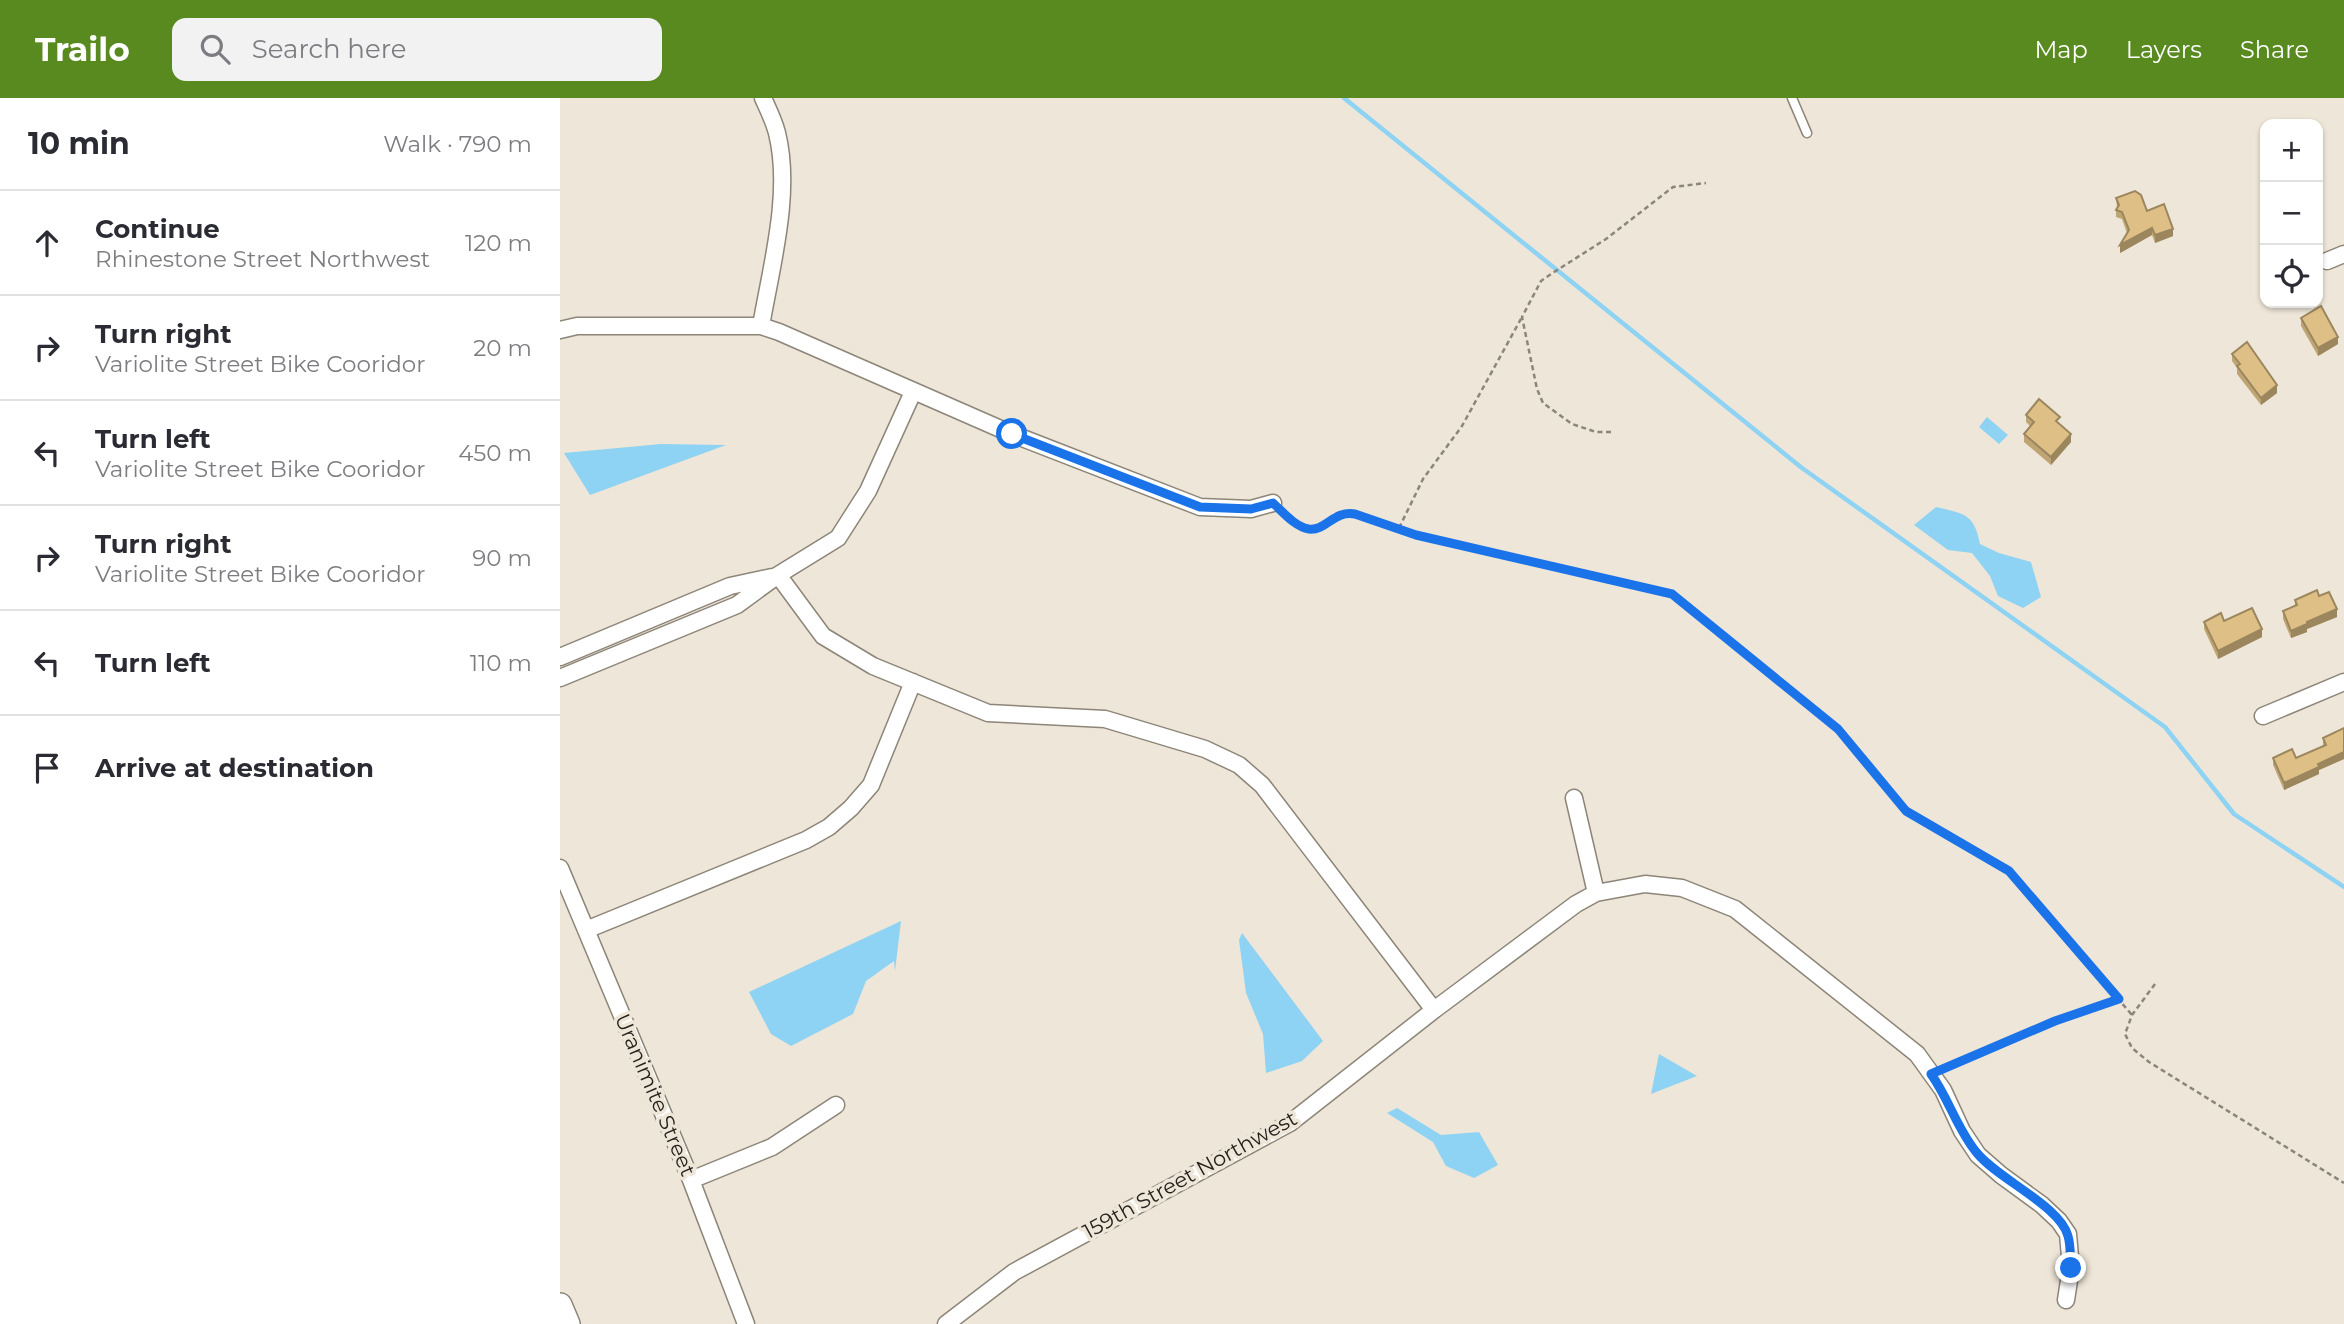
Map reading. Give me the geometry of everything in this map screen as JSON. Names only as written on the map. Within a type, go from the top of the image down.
[{"type":"street","points":[[761,327],[779,220],[783,170],[777,132],[763,98]]},
{"type":"street","points":[[2327,261],[2344,254]]},
{"type":"street","points":[[560,330],[576,326],[761,327],[811,346],[1012,434],[1200,507],[1251,509],[1273,503]]},
{"type":"street","points":[[560,678],[737,605],[778,575],[838,538],[868,491],[913,392]]},
{"type":"street","points":[[560,657],[730,586],[778,575]]},
{"type":"street","points":[[778,575],[823,636],[873,666],[988,713],[1105,719],[1205,749],[1240,765],[1262,785],[1434,1010]]},
{"type":"street","points":[[586,930],[806,840],[829,827],[872,785],[913,682]]},
{"type":"street","points":[[2263,716],[2344,682]]},
{"type":"street","points":[[1574,798],[1596,893],[1645,884],[1682,888],[1735,909],[1917,1054],[1943,1090],[1962,1131],[1978,1155],[2042,1205],[2068,1234],[2071,1268],[2066,1300]]},
{"type":"street","name":"Uranimite Street","points":[[560,868],[691,1180],[746,1324]]},
{"type":"street","name":"159th Street Northwest","points":[[946,1324],[1014,1272],[1290,1123],[1434,1010],[1576,904],[1596,893]]},
{"type":"street","points":[[691,1180],[772,1147],[836,1105]]},
{"type":"street","points":[[560,1305],[568,1324]]},
{"type":"lane","points":[[1792,98],[1807,133]]},
{"type":"path","points":[[1399,529],[1423,479],[1462,426],[1541,281],[1606,239],[1673,187],[1706,183]]},
{"type":"path","points":[[1522,317],[1537,389],[1543,402],[1572,424],[1597,432],[1611,432]]},
{"type":"path","points":[[1273,503],[1297,524],[1309,529],[1319,527],[1345,512],[1416,535],[1672,594],[1838,729],[1906,811],[2009,871],[2133,1015]]},
{"type":"path","points":[[2155,984],[2133,1015],[2125,1034],[2132,1048],[2150,1062],[2344,1183]]},
{"type":"path","points":[[1931,1074],[2055,1021],[2119,999]]},
{"type":"water","points":[[1987,417],[2008,435],[1999,444],[1979,427]]},
{"type":"water","points":[[661,444],[726,445],[590,495],[564,453]]},
{"type":"water","points":[[1936,507],[1966,516],[1975,526],[1980,544],[1999,553],[2031,562],[2041,597],[2023,608],[1998,596],[1990,576],[1972,553],[1948,550],[1914,525]]},
{"type":"water","points":[[901,921],[895,971],[894,961],[866,981],[853,1014],[791,1046],[771,1034],[749,992]]},
{"type":"water","points":[[1242,933],[1323,1041],[1302,1061],[1266,1073],[1263,1034],[1246,993],[1239,940]]},
{"type":"water","points":[[1659,1054],[1697,1076],[1651,1094]]},
{"type":"water","points":[[1397,1108],[1441,1135],[1479,1132],[1498,1165],[1474,1178],[1446,1166],[1433,1142],[1387,1113]]},
{"type":"building","points":[[2135,191],[2141,195],[2147,211],[2164,204],[2173,229],[2155,235],[2152,228],[2120,245],[2129,230],[2122,212],[2116,210],[2119,205],[2116,198]]},
{"type":"building","points":[[2322,308],[2338,337],[2318,348],[2301,318]]},
{"type":"building","points":[[2247,342],[2277,385],[2261,398],[2237,366],[2240,364],[2232,354]]},
{"type":"building","points":[[2039,399],[2060,417],[2056,421],[2071,434],[2051,457],[2024,434],[2034,422],[2026,415]]},
{"type":"building","points":[[2317,590],[2319,596],[2329,592],[2337,609],[2291,631],[2283,611],[2297,605],[2295,600]]},
{"type":"building","points":[[2252,608],[2262,629],[2218,651],[2204,622],[2221,613],[2224,621]]},
{"type":"building","points":[[2344,728],[2344,752],[2284,783],[2273,758],[2292,749],[2296,758],[2326,745],[2323,738]]},
{"type":"waterway","points":[[1344,98],[1802,468],[2165,727],[2234,814],[2344,887]]},
{"type":"route","points":[[1012,434],[1200,507],[1251,509],[1273,503],[1297,524],[1309,529],[1319,527],[1345,512],[1416,535],[1672,594],[1838,729],[1906,811],[2009,871],[2119,999],[2055,1021],[1931,1074],[1943,1090],[1962,1131],[1978,1155],[2059,1221],[2068,1234],[2071,1268]]}]
